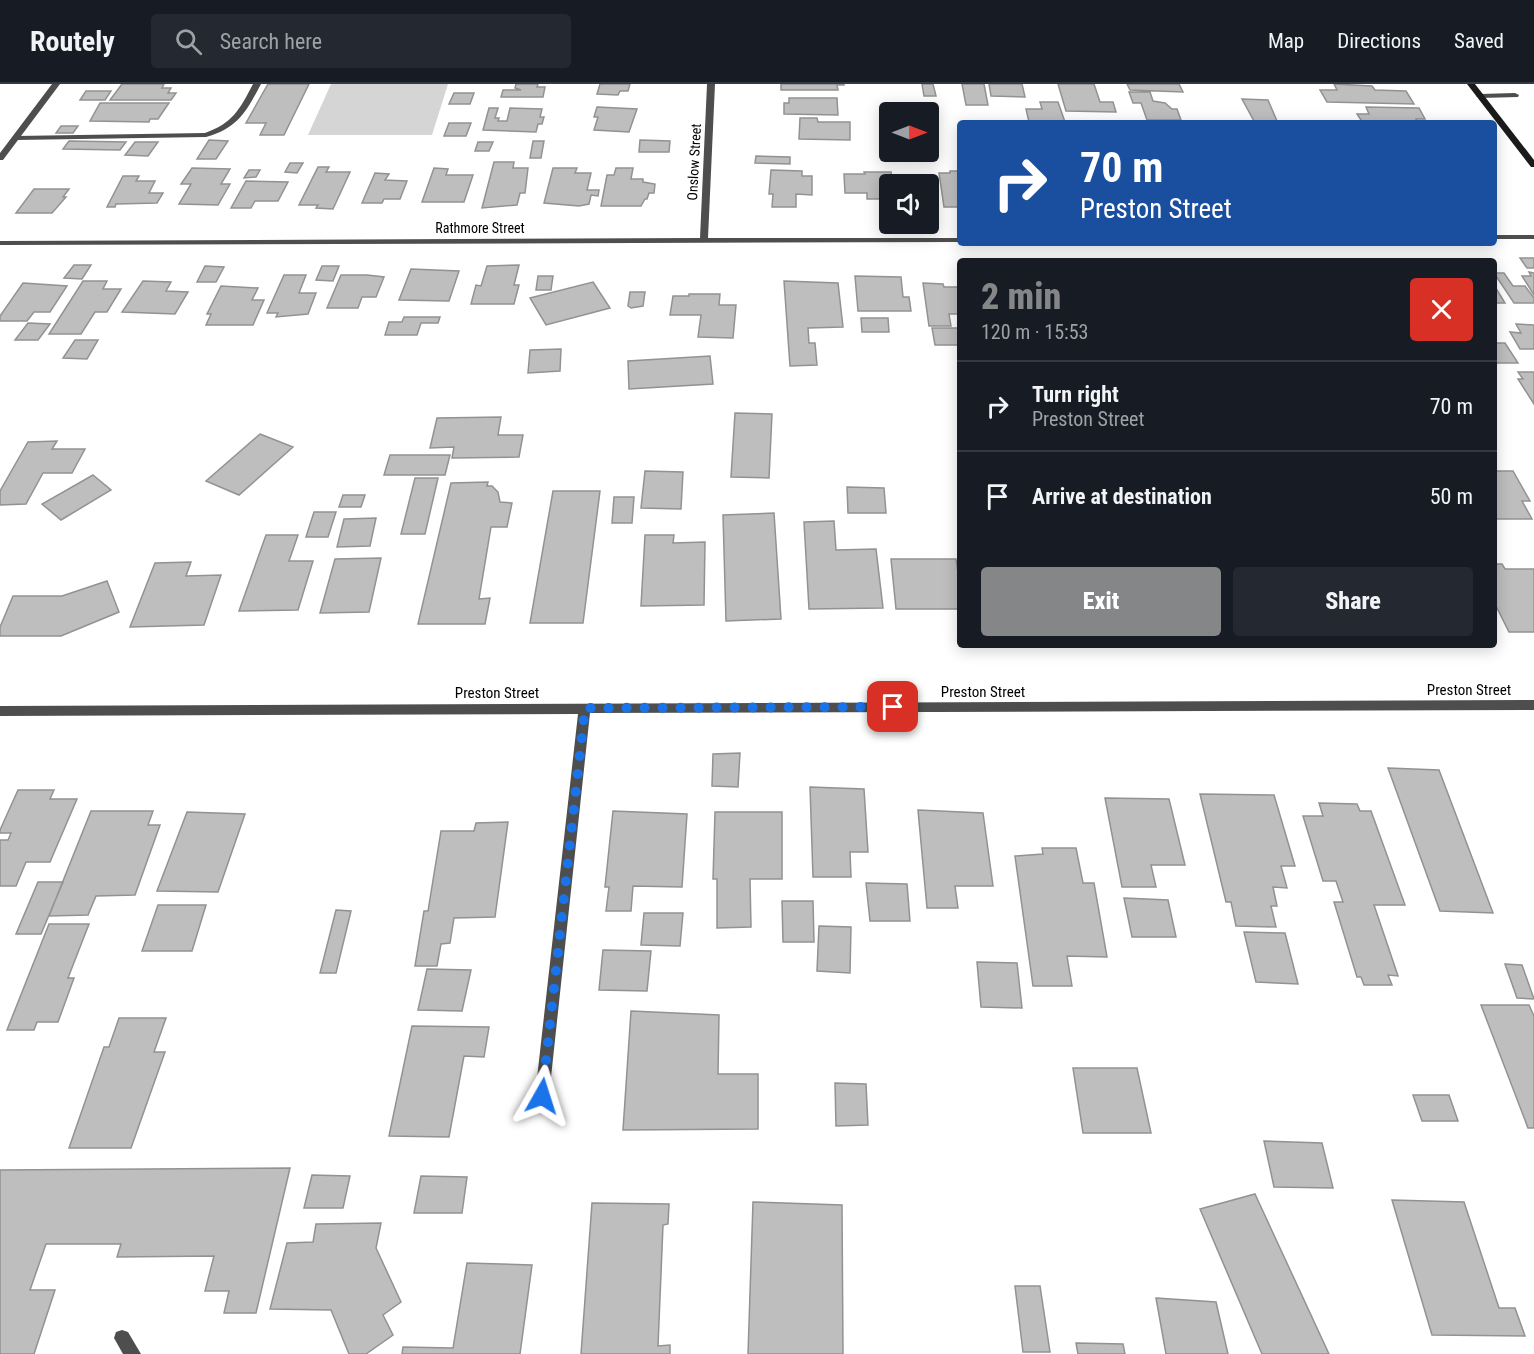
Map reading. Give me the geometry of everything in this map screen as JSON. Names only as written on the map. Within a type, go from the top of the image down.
[{"type":"main road","points":[[1471,84],[1530,155],[1534,165]]},
{"type":"street","points":[[0,158],[56,84]]},
{"type":"street","points":[[16,138],[206,135],[218,132],[238,119],[257,84]]},
{"type":"street","name":"Onslow Street","points":[[704,241],[711,84]]},
{"type":"street","points":[[1480,96],[1515,95]]},
{"type":"street","points":[[1497,237],[1534,237]]},
{"type":"street","name":"Rathmore Street","points":[[0,243],[957,240]]},
{"type":"street","name":"Preston Street","points":[[0,711],[1534,705]]},
{"type":"street","points":[[542,1096],[585,708]]},
{"type":"street","points":[[122,1338],[134,1354]]},
{"type":"shaded area","points":[[331,84],[448,84],[432,135],[308,135]]},
{"type":"building","points":[[122,84],[164,84],[162,88],[171,88],[168,93],[176,93],[171,100],[110,100]]},
{"type":"building","points":[[268,84],[309,84],[284,135],[260,135],[266,123],[246,123]]},
{"type":"building","points":[[516,84],[538,84],[537,87],[545,87],[543,97],[501,97],[503,90],[521,90],[515,88]]},
{"type":"building","points":[[600,84],[630,84],[628,91],[620,91],[618,95],[597,94]]},
{"type":"building","points":[[781,84],[844,85],[837,85],[838,90],[781,90]]},
{"type":"building","points":[[922,84],[933,84],[936,96],[924,96]]},
{"type":"building","points":[[962,84],[984,84],[988,105],[966,105]]},
{"type":"building","points":[[989,84],[1022,84],[1025,97],[991,96]]},
{"type":"building","points":[[1058,84],[1094,84],[1100,102],[1113,102],[1116,112],[1066,111]]},
{"type":"building","points":[[1127,84],[1179,84],[1183,92],[1130,90]]},
{"type":"building","points":[[1334,84],[1372,86],[1375,90],[1406,91],[1414,104],[1327,102],[1320,90],[1337,90]]},
{"type":"building","points":[[86,91],[111,91],[105,100],[80,100]]},
{"type":"building","points":[[1129,92],[1150,92],[1153,101],[1165,103],[1172,109],[1177,109],[1181,120],[1147,120],[1141,103],[1133,103]]},
{"type":"building","points":[[454,93],[474,93],[470,104],[449,104]]},
{"type":"building","points":[[789,98],[837,98],[838,115],[784,114],[784,103],[789,103]]},
{"type":"building","points":[[1242,99],[1268,100],[1277,120],[1253,120]]},
{"type":"building","points":[[1040,102],[1058,102],[1064,120],[1029,120],[1026,109],[1042,109]]},
{"type":"building","points":[[100,103],[169,103],[158,119],[150,119],[149,122],[90,121]]},
{"type":"building","points":[[597,107],[637,109],[629,132],[594,130],[598,117],[594,117]]},
{"type":"building","points":[[1366,107],[1419,108],[1425,119],[1361,120],[1357,114],[1369,114]]},
{"type":"building","points":[[489,108],[498,108],[495,118],[499,118],[498,121],[507,121],[510,108],[542,109],[540,117],[544,117],[542,124],[538,124],[536,132],[483,130]]},
{"type":"building","points":[[800,118],[817,118],[818,122],[850,122],[850,140],[799,139]]},
{"type":"building","points":[[449,123],[471,123],[466,136],[444,136]]},
{"type":"building","points":[[61,126],[78,126],[73,133],[56,133]]},
{"type":"building","points":[[209,140],[228,141],[216,159],[197,159]]},
{"type":"building","points":[[640,140],[670,141],[669,152],[639,152]]},
{"type":"building","points":[[69,141],[126,142],[120,150],[63,149]]},
{"type":"building","points":[[533,141],[544,141],[541,158],[530,158]]},
{"type":"building","points":[[135,142],[158,142],[148,156],[125,155]]},
{"type":"building","points":[[478,142],[493,142],[489,151],[475,151]]},
{"type":"building","points":[[756,156],[790,157],[790,164],[755,163]]},
{"type":"building","points":[[494,162],[514,162],[513,168],[528,168],[525,193],[520,193],[517,205],[482,208]]},
{"type":"building","points":[[290,163],[303,163],[297,173],[285,172]]},
{"type":"building","points":[[318,167],[329,167],[326,172],[350,172],[333,209],[316,208],[318,205],[299,205]]},
{"type":"building","points":[[192,168],[230,169],[221,184],[230,184],[218,205],[179,204],[191,184],[181,184]]},
{"type":"building","points":[[434,168],[448,169],[446,175],[473,175],[464,202],[422,202]]},
{"type":"building","points":[[553,168],[577,168],[575,173],[591,173],[587,190],[599,190],[598,196],[591,195],[589,204],[579,206],[544,203]]},
{"type":"building","points":[[616,168],[633,168],[631,179],[643,179],[643,182],[655,184],[654,193],[649,193],[641,206],[601,206],[607,175],[614,175]]},
{"type":"building","points":[[249,170],[260,170],[256,177],[244,178]]},
{"type":"building","points":[[771,170],[802,171],[802,176],[812,176],[812,195],[796,194],[796,207],[772,207],[773,194],[769,194]]},
{"type":"building","points":[[950,171],[957,171],[957,207],[944,207],[939,173],[950,173]]},
{"type":"building","points":[[864,172],[891,172],[891,174],[879,174],[879,199],[867,199],[867,193],[845,193],[844,174],[865,174]]},
{"type":"building","points":[[375,173],[389,174],[385,180],[407,181],[400,199],[384,199],[382,203],[362,203]]},
{"type":"building","points":[[123,176],[139,176],[136,181],[155,181],[149,193],[163,193],[157,203],[116,204],[115,207],[107,207]]},
{"type":"building","points":[[246,181],[288,182],[278,201],[255,201],[251,208],[231,208]]},
{"type":"building","points":[[34,189],[69,189],[63,197],[66,197],[52,213],[16,213]]},
{"type":"building","points":[[1520,258],[1534,258],[1534,268],[1527,268]]},
{"type":"building","points":[[74,265],[91,265],[82,279],[64,278]]},
{"type":"building","points":[[519,265],[514,285],[519,285],[514,304],[471,304],[476,285],[481,286],[487,266]]},
{"type":"building","points":[[205,266],[224,267],[216,282],[197,282]]},
{"type":"building","points":[[322,266],[339,266],[333,281],[316,280]]},
{"type":"building","points":[[411,269],[459,271],[449,301],[399,300]]},
{"type":"building","points":[[1529,272],[1534,273],[1534,295],[1522,276],[1531,276]]},
{"type":"building","points":[[1497,273],[1504,273],[1513,286],[1525,286],[1534,298],[1534,303],[1514,303],[1497,278]]},
{"type":"building","points":[[284,275],[306,275],[299,293],[316,293],[308,314],[276,317],[278,313],[267,313]]},
{"type":"building","points":[[341,275],[384,277],[376,297],[362,297],[358,308],[327,308]]},
{"type":"building","points":[[538,276],[553,276],[551,290],[536,290]]},
{"type":"building","points":[[855,276],[901,277],[903,297],[909,297],[911,311],[858,311]]},
{"type":"building","points":[[83,281],[107,281],[103,289],[121,289],[107,312],[95,312],[81,334],[49,334]]},
{"type":"building","points":[[143,281],[171,282],[166,291],[188,292],[175,314],[122,312]]},
{"type":"building","points":[[784,281],[838,283],[843,327],[808,328],[809,343],[815,343],[817,365],[790,366]]},
{"type":"building","points":[[593,282],[610,308],[546,325],[530,298]]},
{"type":"building","points":[[23,283],[67,286],[50,312],[34,312],[27,321],[0,321],[0,316]]},
{"type":"building","points":[[923,283],[957,287],[957,314],[949,314],[951,326],[929,326]]},
{"type":"building","points":[[221,286],[258,288],[252,300],[264,300],[253,325],[206,325],[211,314],[207,314]]},
{"type":"building","points":[[1497,290],[1505,303],[1497,303]]},
{"type":"building","points":[[630,292],[645,292],[643,306],[631,308],[628,306]]},
{"type":"building","points":[[689,294],[720,294],[719,305],[736,305],[733,338],[698,337],[701,315],[670,315],[673,296],[689,296]]},
{"type":"building","points":[[404,317],[440,317],[438,323],[421,323],[417,335],[385,335],[389,322],[402,322]]},
{"type":"building","points":[[861,318],[888,318],[889,332],[862,332]]},
{"type":"building","points":[[28,323],[50,324],[38,340],[15,340]]},
{"type":"building","points":[[1516,324],[1534,325],[1534,349],[1520,349],[1510,332],[1521,333]]},
{"type":"building","points":[[932,328],[957,328],[957,345],[935,345]]},
{"type":"building","points":[[75,340],[98,340],[87,359],[63,358]]},
{"type":"building","points":[[1497,343],[1505,343],[1518,363],[1497,363]]},
{"type":"building","points":[[561,349],[560,371],[528,373],[530,350]]},
{"type":"building","points":[[710,356],[713,384],[629,389],[628,361]]},
{"type":"building","points":[[1518,372],[1534,372],[1534,404],[1518,379],[1523,379]]},
{"type":"building","points":[[735,413],[772,414],[769,478],[731,477]]},
{"type":"building","points":[[501,417],[498,435],[523,435],[519,457],[452,458],[454,447],[430,448],[437,418]]},
{"type":"building","points":[[260,434],[293,447],[239,495],[206,481]]},
{"type":"building","points":[[57,441],[52,449],[85,449],[72,473],[43,473],[26,504],[0,505],[0,491],[28,442]]},
{"type":"building","points":[[390,455],[450,455],[445,475],[384,475]]},
{"type":"building","points":[[645,471],[683,472],[681,509],[641,508]]},
{"type":"building","points":[[1497,471],[1513,471],[1530,501],[1522,501],[1532,519],[1497,519]]},
{"type":"building","points":[[93,475],[111,490],[61,520],[42,504]]},
{"type":"building","points":[[415,478],[438,478],[425,534],[401,534]]},
{"type":"building","points":[[488,482],[487,486],[492,486],[498,492],[500,502],[512,503],[507,527],[491,527],[479,599],[490,598],[485,624],[418,624],[451,483]]},
{"type":"building","points":[[847,487],[884,488],[886,513],[848,513]]},
{"type":"building","points":[[553,491],[600,491],[583,623],[530,623]]},
{"type":"building","points":[[343,495],[365,495],[361,507],[339,507]]},
{"type":"building","points":[[614,497],[634,497],[632,523],[612,523]]},
{"type":"building","points":[[314,512],[336,512],[328,537],[306,537]]},
{"type":"building","points":[[774,513],[781,619],[726,621],[723,515]]},
{"type":"building","points":[[376,518],[370,546],[337,547],[344,519]]},
{"type":"building","points":[[834,521],[836,550],[876,549],[883,608],[809,609],[804,522]]},
{"type":"building","points":[[266,535],[298,535],[289,561],[313,561],[298,610],[239,611]]},
{"type":"building","points":[[645,535],[674,535],[673,543],[705,542],[704,605],[641,606]]},
{"type":"building","points":[[381,558],[369,612],[320,613],[335,559]]},
{"type":"building","points":[[891,559],[956,559],[957,609],[896,609]]},
{"type":"building","points":[[191,562],[186,576],[221,575],[204,625],[130,627],[155,563]]},
{"type":"building","points":[[1497,564],[1502,564],[1505,569],[1534,569],[1534,632],[1509,632],[1497,608]]},
{"type":"building","points":[[107,581],[119,612],[61,636],[0,636],[0,627],[13,596],[62,596]]},
{"type":"building","points":[[740,753],[738,787],[712,786],[713,754]]},
{"type":"building","points":[[1388,768],[1439,770],[1493,913],[1440,911]]},
{"type":"building","points":[[810,787],[864,789],[868,852],[850,852],[851,877],[813,877]]},
{"type":"building","points":[[18,790],[54,790],[50,799],[77,799],[50,862],[26,862],[16,886],[0,886],[0,840],[8,840],[11,833],[0,833],[0,830]]},
{"type":"building","points":[[1200,794],[1274,795],[1295,866],[1281,866],[1287,888],[1273,887],[1277,906],[1271,906],[1276,927],[1236,926],[1231,902],[1226,902]]},
{"type":"building","points":[[1105,798],[1169,799],[1185,865],[1151,865],[1156,887],[1122,887]]},
{"type":"building","points":[[1319,803],[1357,804],[1360,811],[1371,811],[1405,905],[1374,905],[1398,976],[1388,975],[1392,985],[1364,985],[1361,977],[1357,977],[1334,902],[1343,902],[1336,881],[1323,881],[1303,816],[1323,816]]},
{"type":"building","points":[[918,810],[983,813],[993,886],[955,886],[958,908],[927,908]]},
{"type":"building","points":[[91,811],[153,811],[148,825],[160,825],[135,895],[96,896],[88,915],[49,916]]},
{"type":"building","points":[[613,811],[687,814],[682,887],[633,886],[631,911],[606,911],[609,887],[605,887]]},
{"type":"building","points":[[187,812],[245,814],[218,892],[157,891]]},
{"type":"building","points":[[715,812],[782,812],[782,879],[750,879],[751,927],[717,928],[717,879],[713,879]]},
{"type":"building","points":[[508,822],[495,917],[454,918],[450,943],[441,944],[437,966],[415,966],[424,911],[428,911],[441,831],[474,831],[476,823]]},
{"type":"building","points":[[1042,848],[1076,848],[1083,883],[1094,883],[1107,957],[1067,956],[1072,986],[1033,986],[1015,856],[1043,854]]},
{"type":"building","points":[[38,882],[63,882],[41,934],[16,934]]},
{"type":"building","points":[[866,883],[907,884],[910,921],[870,921]]},
{"type":"building","points":[[1124,898],[1168,900],[1176,937],[1132,937]]},
{"type":"building","points":[[782,901],[813,901],[814,942],[783,942]]},
{"type":"building","points":[[158,905],[206,905],[192,951],[142,951]]},
{"type":"building","points":[[336,910],[351,911],[336,973],[320,973]]},
{"type":"building","points":[[644,913],[683,913],[680,946],[641,945]]},
{"type":"building","points":[[49,924],[89,924],[68,978],[74,978],[58,1022],[37,1022],[34,1030],[7,1030]]},
{"type":"building","points":[[819,926],[851,927],[850,973],[817,971]]},
{"type":"building","points":[[1244,932],[1285,933],[1298,984],[1256,982]]},
{"type":"building","points":[[603,950],[651,951],[647,991],[599,990]]},
{"type":"building","points":[[977,962],[1017,963],[1022,1008],[981,1007]]},
{"type":"building","points":[[1505,964],[1522,965],[1534,999],[1517,998]]},
{"type":"building","points":[[427,969],[471,970],[462,1011],[418,1010]]},
{"type":"building","points":[[1481,1005],[1529,1005],[1534,1016],[1534,1128],[1528,1128]]},
{"type":"building","points":[[631,1011],[719,1015],[718,1074],[758,1074],[758,1129],[623,1130]]},
{"type":"building","points":[[119,1018],[166,1018],[154,1052],[165,1052],[131,1148],[69,1148],[104,1047],[109,1047]]},
{"type":"building","points":[[412,1026],[489,1027],[484,1057],[464,1056],[449,1137],[389,1136]]},
{"type":"building","points":[[1073,1068],[1137,1068],[1151,1133],[1083,1133]]},
{"type":"building","points":[[835,1083],[866,1084],[868,1125],[836,1126]]},
{"type":"building","points":[[1413,1095],[1449,1095],[1458,1121],[1422,1121]]},
{"type":"building","points":[[1264,1141],[1322,1143],[1333,1188],[1274,1187]]},
{"type":"building","points":[[290,1168],[256,1313],[224,1313],[229,1291],[205,1291],[214,1256],[117,1257],[121,1244],[46,1244],[30,1290],[55,1290],[34,1354],[0,1354],[0,1170]]},
{"type":"building","points":[[312,1175],[350,1176],[343,1208],[304,1208]]},
{"type":"building","points":[[421,1176],[467,1177],[462,1213],[414,1213]]},
{"type":"building","points":[[1255,1194],[1329,1354],[1262,1354],[1200,1209]]},
{"type":"building","points":[[1392,1200],[1464,1202],[1499,1308],[1515,1308],[1525,1336],[1432,1335]]},
{"type":"building","points":[[753,1202],[842,1205],[843,1354],[748,1354]]},
{"type":"building","points":[[592,1203],[669,1204],[668,1224],[663,1225],[658,1346],[670,1345],[670,1354],[581,1354]]},
{"type":"building","points":[[381,1223],[376,1248],[401,1302],[383,1315],[393,1335],[366,1354],[349,1354],[331,1310],[270,1309],[287,1243],[313,1242],[316,1224]]},
{"type":"building","points":[[467,1263],[532,1265],[520,1354],[402,1354],[403,1347],[453,1348]]},
{"type":"building","points":[[1015,1286],[1040,1286],[1050,1352],[1023,1352]]},
{"type":"building","points":[[1156,1298],[1216,1302],[1228,1354],[1166,1354]]},
{"type":"building","points":[[1076,1343],[1123,1344],[1125,1354],[1078,1354]]},
{"type":"route","points":[[542,1096],[585,708],[893,707]]}]
